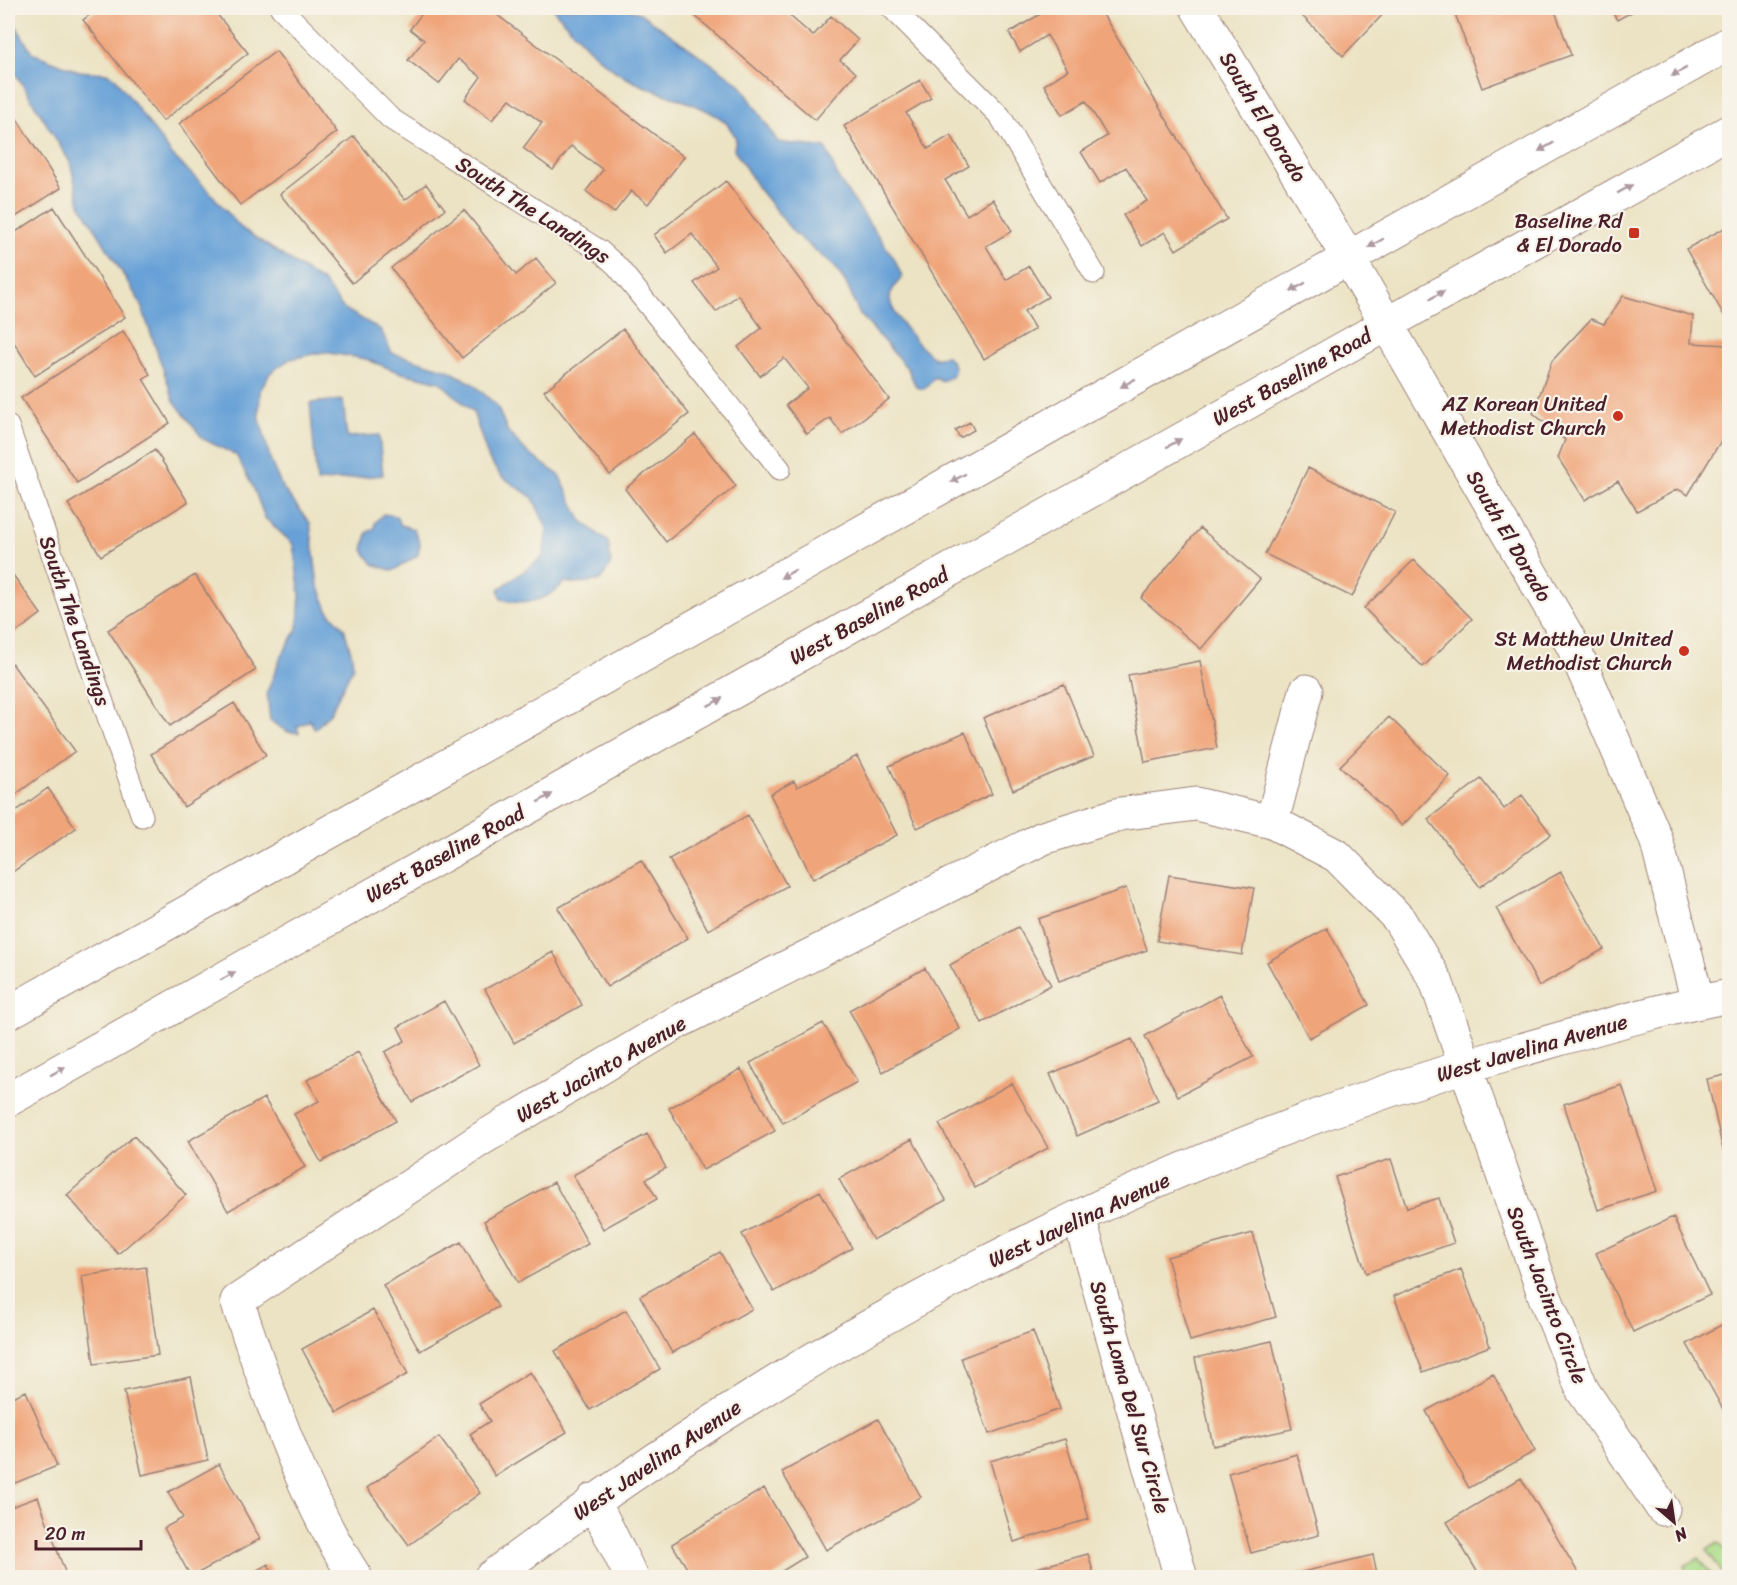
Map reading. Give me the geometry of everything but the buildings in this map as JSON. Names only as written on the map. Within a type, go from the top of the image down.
[{"type":"street","name":"South El Dorado","points":[[1197,8],[1349,259],[1573,646],[1656,839],[1714,999]]},
{"type":"street","points":[[8,1013],[1730,44]]},
{"type":"street","name":"West Baseline Road","points":[[8,1100],[1730,131]]},
{"type":"street","points":[[1272,822],[1306,691]]},
{"type":"street","name":"West Jacinto Avenue","points":[[356,1578],[331,1540],[284,1437],[237,1300],[482,1139],[674,1024],[1042,838],[1120,814],[1196,804],[1272,822],[1337,856],[1398,918],[1436,981],[1464,1065]]},
{"type":"street","name":"West Javelina Avenue","points":[[490,1578],[593,1500],[774,1382],[886,1315],[1078,1217],[1276,1133],[1464,1065],[1581,1031],[1714,999]]},
{"type":"street","name":"South Jacinto Circle","points":[[1464,1065],[1545,1297],[1583,1391],[1663,1509]]},
{"type":"street","name":"South Loma Del Sur Circle","points":[[1078,1217],[1181,1578]]},
{"type":"street","points":[[593,1500],[632,1578]]},
{"type":"lane","name":"South The Landings","points":[[281,8],[391,119],[600,251],[617,266],[780,469]]},
{"type":"lane","points":[[892,8],[1000,116],[1094,273]]},
{"type":"lane","name":"South The Landings","points":[[8,426],[142,816]]},
{"type":"green space","points":[[1718,1543],[1729,1553],[1729,1577],[1725,1577],[1707,1550]]},
{"type":"green space","points":[[1699,1558],[1713,1577],[1688,1577],[1684,1566]]},
{"type":"water","points":[[8,8],[14,8],[15,24],[32,53],[78,71],[107,73],[116,79],[172,155],[208,190],[241,228],[324,283],[343,308],[381,330],[392,353],[448,370],[472,383],[497,406],[508,432],[528,453],[559,475],[581,520],[608,542],[611,563],[601,580],[576,584],[565,582],[544,598],[528,602],[501,599],[499,589],[543,557],[547,529],[533,498],[501,476],[489,460],[473,412],[440,382],[398,372],[366,359],[324,352],[290,359],[270,373],[260,391],[259,416],[271,462],[282,487],[310,523],[318,585],[329,612],[344,628],[353,667],[330,713],[315,729],[310,720],[297,727],[299,733],[288,732],[270,721],[267,692],[281,657],[298,628],[300,594],[293,544],[265,518],[254,489],[236,455],[203,439],[174,401],[140,302],[80,204],[70,162],[8,61]]},
{"type":"water","points":[[552,8],[624,8],[640,13],[740,84],[778,142],[826,148],[839,180],[894,258],[902,277],[890,294],[895,312],[907,331],[930,354],[936,359],[946,355],[951,360],[954,365],[952,377],[942,381],[935,377],[924,389],[916,387],[908,369],[859,313],[846,283],[835,267],[794,233],[758,188],[734,149],[736,138],[725,121],[699,107],[637,83],[614,70],[586,46]]},
{"type":"water","points":[[343,400],[347,437],[379,435],[383,475],[317,482],[310,403]]},
{"type":"water","points":[[383,514],[396,516],[401,525],[414,529],[420,544],[418,555],[393,571],[373,564],[363,550],[367,533],[375,528],[375,523]]},
{"type":"place","name":"Baseline Rd & El Dorado","points":[[1634,233]]},
{"type":"place","name":"AZ Korean United Methodist Church","points":[[1618,416]]},
{"type":"place","name":"St Matthew United Methodist Church","points":[[1684,651]]}]
